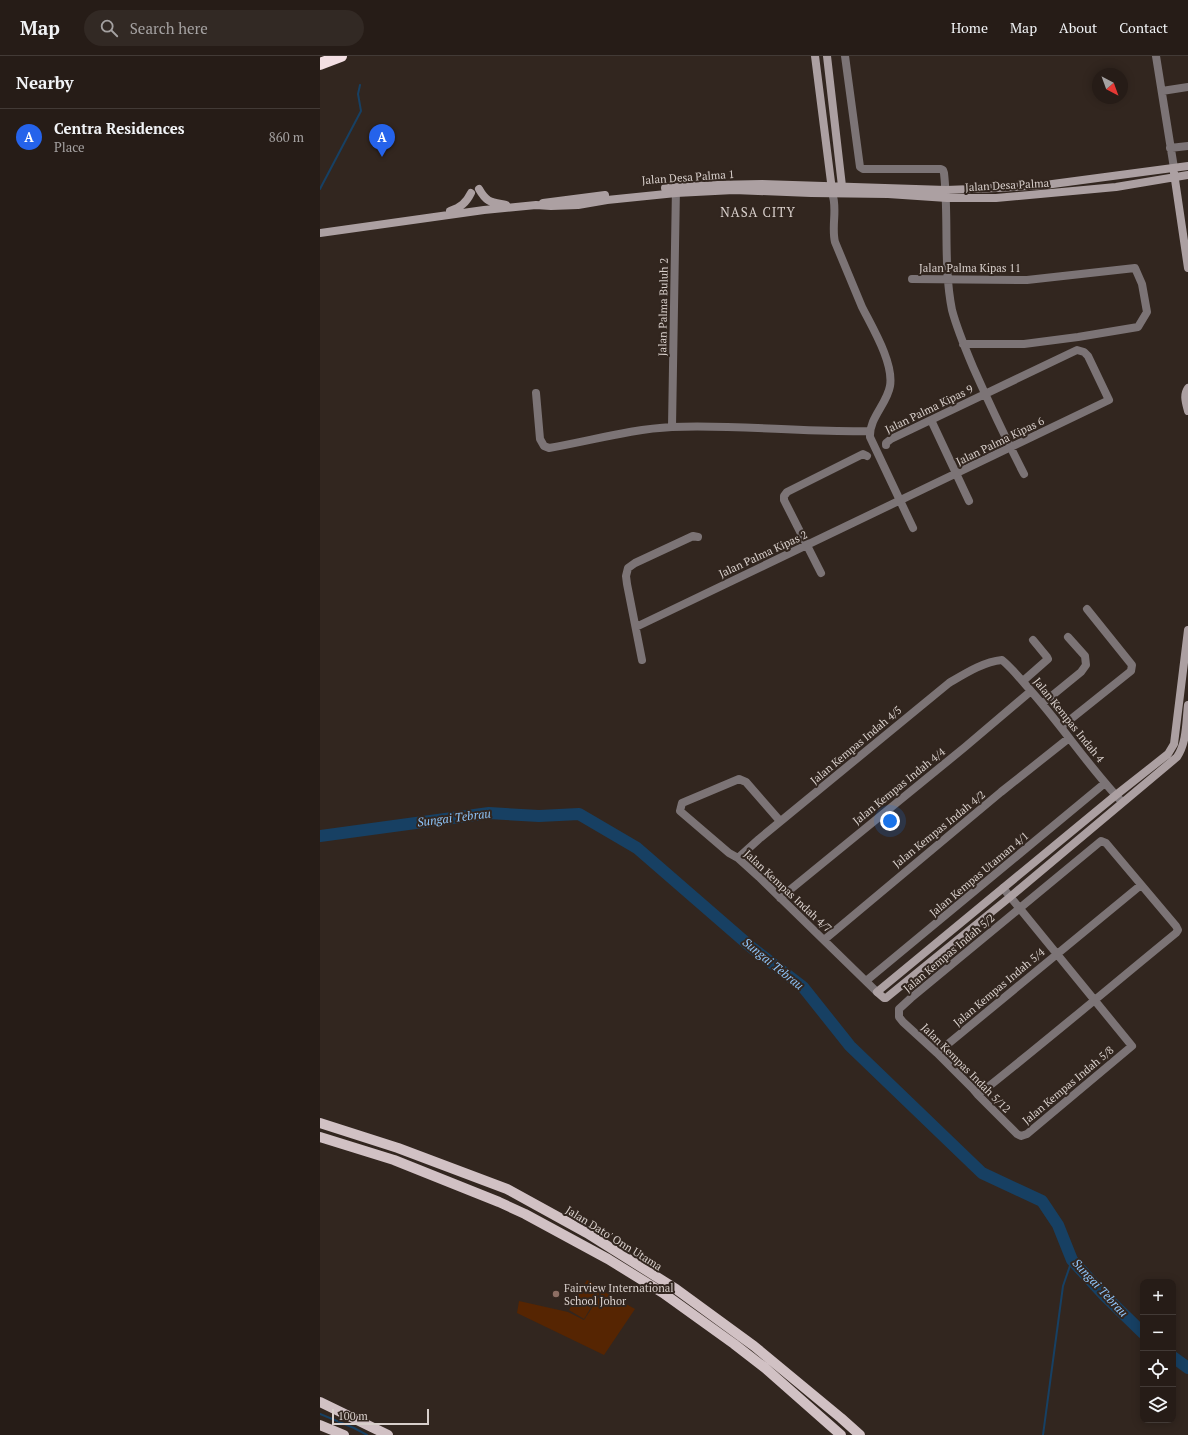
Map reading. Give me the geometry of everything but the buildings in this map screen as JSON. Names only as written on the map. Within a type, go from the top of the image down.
[{"type":"highway","points":[[320,64],[340,56]]},
{"type":"main road","name":"Jalan Dato' Onn Utama","points":[[320,1123],[398,1148],[496,1184],[586,1233],[676,1289],[754,1346],[860,1435]]},
{"type":"main road","name":"Jalan Dato' Onn Utama","points":[[322,1138],[394,1160],[525,1214],[608,1260],[663,1292],[734,1344],[765,1368],[841,1435]]},
{"type":"main road","points":[[525,1214],[530,1202]]},
{"type":"main road","points":[[320,1402],[388,1435]]},
{"type":"main road","points":[[320,1425],[344,1435]]},
{"type":"street","points":[[815,56],[836,191]]},
{"type":"street","points":[[827,56],[836,191],[833,235],[834,242],[890,368],[890,386],[886,398],[870,431],[870,437],[914,528]]},
{"type":"street","points":[[845,56],[860,167],[863,170],[943,170],[947,198],[948,279],[952,310],[963,344],[985,394],[1024,474]]},
{"type":"street","points":[[1156,56],[1188,268]]},
{"type":"street","points":[[1162,91],[1188,87]]},
{"type":"street","points":[[1170,148],[1188,146]]},
{"type":"street","name":"Jalan Desa Palma","points":[[836,191],[946,190],[1045,185],[1188,166]]},
{"type":"street","name":"Jalan Desa Palma","points":[[836,191],[947,198],[996,198],[1121,187],[1188,175]]},
{"type":"street","name":"Jalan Desa Palma 1","points":[[320,233],[436,216],[515,206],[536,205],[550,201],[676,190],[713,184],[836,191]]},
{"type":"street","points":[[479,189],[484,198],[488,201],[515,206]]},
{"type":"street","name":"Jalan Palma Buluh 2","points":[[672,427],[676,190]]},
{"type":"street","points":[[436,216],[460,207],[468,200],[471,192]]},
{"type":"street","name":"Jalan Palma Kipas 11","points":[[912,279],[1026,280],[1135,268],[1142,284],[1147,312],[1138,327],[1024,344],[963,344]]},
{"type":"street","name":"Jalan Palma Kipas 9","points":[[886,446],[888,441],[1077,350],[1084,352],[1088,356],[1109,400]]},
{"type":"street","points":[[1188,388],[1185,393],[1185,399],[1188,411]]},
{"type":"street","points":[[536,393],[540,439],[544,446],[549,448],[641,430],[672,427],[759,428],[840,432],[870,431]]},
{"type":"street","name":"Jalan Palma Kipas 6","points":[[901,500],[1109,400]]},
{"type":"street","points":[[931,420],[969,501]]},
{"type":"street","points":[[821,573],[784,500],[784,496],[787,492],[863,454],[866,456]]},
{"type":"street","name":"Jalan Palma Kipas 2","points":[[636,627],[901,500]]},
{"type":"street","points":[[642,660],[627,584],[626,576],[628,568],[635,563],[684,539],[693,536],[698,537]]},
{"type":"street","points":[[1061,727],[1132,668],[1132,665],[1087,609]]},
{"type":"street","points":[[1188,630],[1174,744],[1168,754],[877,992],[886,998],[1010,897],[1177,756],[1181,750],[1184,740],[1188,705]]},
{"type":"street","points":[[1043,703],[1081,672],[1086,665],[1085,656],[1068,637]]},
{"type":"street","points":[[1022,681],[1048,659],[1033,640]]},
{"type":"street","name":"Jalan Kempas Indah 4","points":[[994,660],[1002,660],[1012,668],[1043,703],[1069,738],[1122,802]]},
{"type":"street","name":"Jalan Kempas Indah 4/5","points":[[738,858],[780,821],[949,683],[975,668],[994,660]]},
{"type":"street","name":"Jalan Kempas Indah 4/4","points":[[780,898],[965,747],[1031,691]]},
{"type":"street","name":"Jalan Kempas Indah 4/2","points":[[824,940],[995,797],[1069,738]]},
{"type":"street","name":"Jalan Kempas Indah 4/7","points":[[780,821],[746,782],[739,778],[682,803],[680,811],[729,853],[738,858],[877,992]]},
{"type":"street","name":"Jalan Kempas Utaman 4/1","points":[[866,981],[1105,783]]},
{"type":"street","name":"Jalan Kempas Indah 5/2","points":[[899,1017],[899,1009],[903,1005],[1101,841],[1106,843],[1141,885]]},
{"type":"street","points":[[978,1095],[1176,933],[1178,930],[1176,926],[1141,885]]},
{"type":"street","name":"Jalan Kempas Indah 5/4","points":[[937,1053],[1141,885]]},
{"type":"street","points":[[1003,888],[1094,1000]]},
{"type":"street","name":"Jalan Kempas Indah 5/8","points":[[1017,1134],[1021,1136],[1027,1134],[1132,1046],[1094,1000]]},
{"type":"street","name":"Jalan Kempas Indah 5/12","points":[[899,1017],[1017,1134]]},
{"type":"shaded area","points":[[587,1280],[602,1289],[584,1319],[569,1310]]},
{"type":"shaded area","points":[[603,1291],[635,1309],[604,1355],[517,1313],[519,1301],[568,1312],[584,1320]]},
{"type":"waterway","points":[[320,189],[361,111],[358,94],[360,85]]},
{"type":"waterway","name":"Sungai Tebrau","points":[[320,836],[489,813],[539,816],[579,814],[637,848],[751,947],[803,987],[850,1046],[982,1173],[1042,1201],[1058,1225],[1072,1260],[1104,1295],[1140,1330]]},
{"type":"waterway","points":[[1043,1435],[1063,1286],[1072,1260]]},
{"type":"waterway","name":"Sungai Tebrau","points":[[1176,1359],[1188,1368]]},
{"type":"waterway","points":[[320,1414],[367,1435]]},
{"type":"place","name":"Centra Residences","points":[[382,157]]},
{"type":"place","name":"Fairview International School Johor","points":[[556,1294]]},
{"type":"district","name":"NASA CITY","points":[[758,212]]}]
